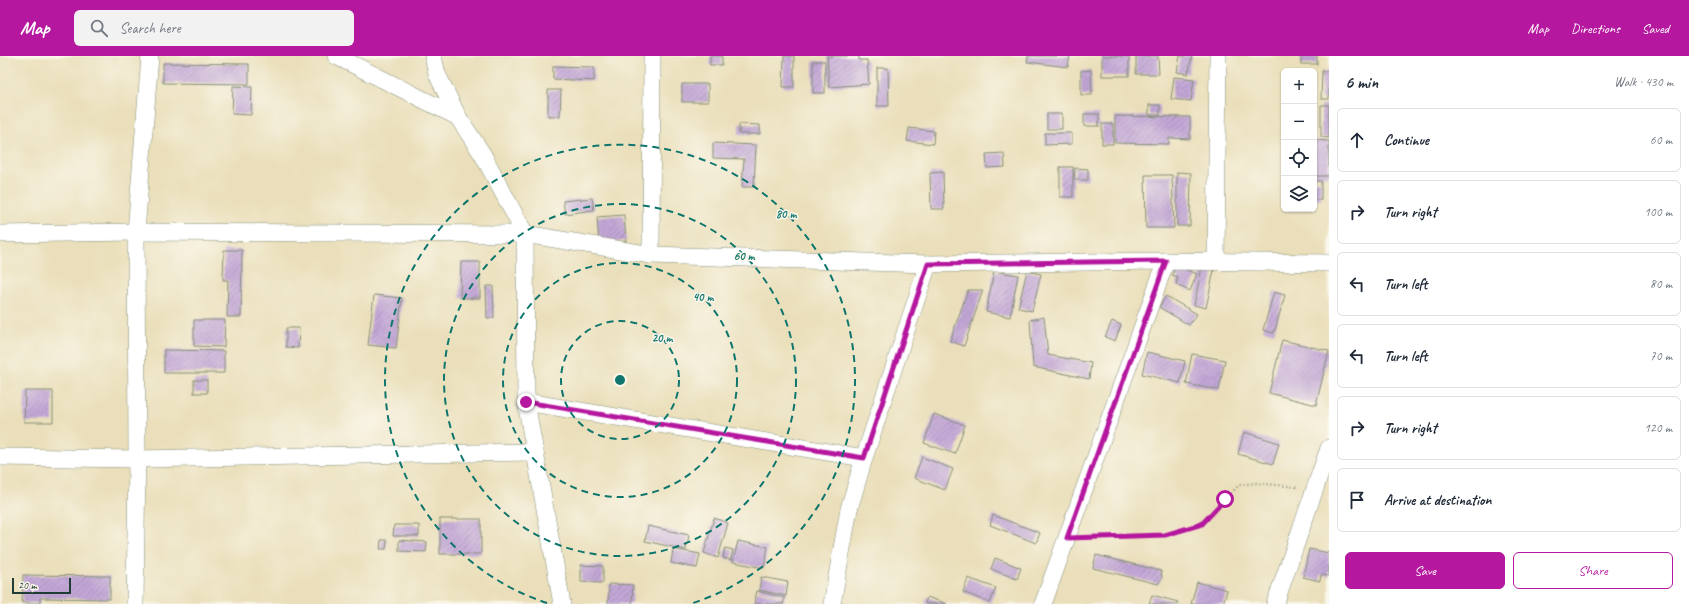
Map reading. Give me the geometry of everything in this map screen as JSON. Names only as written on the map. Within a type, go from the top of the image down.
[{"type":"street","points":[[135,604],[137,459],[136,232],[150,56]]},
{"type":"street","points":[[336,56],[458,117]]},
{"type":"street","points":[[433,56],[437,74],[458,117],[483,155],[525,234],[526,402],[562,604]]},
{"type":"street","points":[[651,255],[652,56]]},
{"type":"street","points":[[1216,261],[1218,56]]},
{"type":"street","points":[[0,234],[136,232],[525,234],[651,255],[928,264],[1166,261],[1329,263]]},
{"type":"street","points":[[1044,604],[1166,261]]},
{"type":"street","points":[[832,604],[849,509],[864,458],[928,264]]},
{"type":"street","points":[[526,402],[864,458]]},
{"type":"street","points":[[1275,604],[1329,448]]},
{"type":"street","points":[[0,457],[137,459],[535,452]]},
{"type":"path","points":[[1067,538],[1165,535],[1202,524],[1238,485],[1255,483],[1315,488]]},
{"type":"building","points":[[710,56],[722,56],[722,65],[710,65]]},
{"type":"building","points":[[784,56],[794,56],[794,87],[783,87]]},
{"type":"building","points":[[827,56],[859,56],[859,60],[867,60],[869,84],[829,87]]},
{"type":"building","points":[[1028,56],[1070,56],[1068,67],[1027,62]]},
{"type":"building","points":[[1102,56],[1129,56],[1129,76],[1102,76]]},
{"type":"building","points":[[1136,56],[1158,56],[1159,74],[1136,74]]},
{"type":"building","points":[[1180,56],[1192,56],[1188,74],[1177,72]]},
{"type":"building","points":[[1301,56],[1317,56],[1317,64],[1301,64]]},
{"type":"building","points":[[813,61],[825,61],[825,93],[813,93]]},
{"type":"building","points":[[163,63],[249,64],[249,84],[163,83]]},
{"type":"building","points":[[553,66],[594,67],[594,81],[553,79]]},
{"type":"building","points":[[877,68],[888,68],[889,106],[877,106]]},
{"type":"building","points":[[1091,70],[1092,95],[1081,95],[1081,71]]},
{"type":"building","points":[[1322,71],[1329,71],[1329,99],[1321,99]]},
{"type":"building","points":[[1174,77],[1194,79],[1191,101],[1171,99]]},
{"type":"building","points":[[682,84],[708,84],[708,102],[682,102]]},
{"type":"building","points":[[233,86],[252,87],[251,115],[232,114]]},
{"type":"building","points":[[548,90],[561,90],[560,116],[548,116]]},
{"type":"building","points":[[1149,105],[1160,105],[1160,115],[1149,115]]},
{"type":"building","points":[[1321,105],[1329,105],[1329,138],[1321,137]]},
{"type":"building","points":[[1047,114],[1062,114],[1062,129],[1047,129]]},
{"type":"building","points":[[1084,114],[1099,114],[1099,126],[1084,126]]},
{"type":"building","points":[[1115,116],[1190,117],[1190,139],[1169,138],[1169,144],[1115,143]]},
{"type":"building","points":[[739,124],[760,125],[760,134],[739,134]]},
{"type":"building","points":[[1102,124],[1113,124],[1113,144],[1102,144]]},
{"type":"building","points":[[909,128],[934,131],[933,144],[907,141]]},
{"type":"building","points":[[1045,133],[1072,133],[1072,144],[1045,145]]},
{"type":"building","points":[[1317,140],[1329,141],[1329,176],[1317,176]]},
{"type":"building","points":[[713,143],[756,145],[754,187],[742,187],[744,159],[713,158]]},
{"type":"building","points":[[1004,153],[1005,167],[987,168],[986,154]]},
{"type":"building","points":[[1060,167],[1073,167],[1073,197],[1060,197]]},
{"type":"building","points":[[1075,168],[1088,169],[1088,180],[1074,180]]},
{"type":"building","points":[[943,172],[944,209],[931,209],[930,173]]},
{"type":"building","points":[[1177,172],[1191,173],[1190,226],[1177,226]]},
{"type":"building","points":[[1145,175],[1172,175],[1174,228],[1146,228]]},
{"type":"building","points":[[1317,181],[1321,181],[1321,200],[1317,200]]},
{"type":"building","points":[[592,198],[594,210],[565,214],[563,201]]},
{"type":"building","points":[[624,215],[626,241],[599,243],[597,217]]},
{"type":"building","points":[[224,250],[242,250],[241,317],[227,317],[228,280],[223,280]]},
{"type":"building","points":[[461,262],[480,262],[480,298],[460,298]]},
{"type":"building","points":[[1176,266],[1197,274],[1190,291],[1176,285],[1178,277],[1172,275]]},
{"type":"building","points":[[1202,267],[1214,270],[1206,308],[1194,305]]},
{"type":"building","points":[[994,271],[1018,275],[1010,317],[986,312]]},
{"type":"building","points":[[1027,271],[1041,274],[1032,311],[1018,308]]},
{"type":"building","points":[[486,286],[493,286],[494,318],[487,318]]},
{"type":"building","points":[[968,290],[983,290],[964,346],[950,341]]},
{"type":"building","points":[[1274,292],[1285,295],[1274,333],[1263,330]]},
{"type":"building","points":[[374,295],[402,298],[396,348],[368,345]]},
{"type":"building","points":[[1166,296],[1197,314],[1189,325],[1159,307]]},
{"type":"building","points":[[1044,317],[1048,355],[1091,363],[1089,379],[1033,367],[1030,320]]},
{"type":"building","points":[[194,320],[225,320],[224,347],[194,346]]},
{"type":"building","points":[[1112,321],[1121,325],[1115,341],[1105,337]]},
{"type":"building","points":[[286,328],[299,328],[298,348],[286,347]]},
{"type":"building","points":[[1282,340],[1329,351],[1316,405],[1269,393]]},
{"type":"building","points":[[164,350],[224,351],[224,373],[164,373]]},
{"type":"building","points":[[1147,352],[1185,361],[1180,383],[1142,374]]},
{"type":"building","points":[[1192,354],[1225,360],[1219,390],[1186,384]]},
{"type":"building","points":[[194,380],[207,380],[207,393],[194,393]]},
{"type":"building","points":[[25,391],[53,391],[53,422],[24,422]]},
{"type":"building","points":[[934,414],[965,425],[955,454],[924,443]]},
{"type":"building","points":[[1244,432],[1279,443],[1273,464],[1238,454]]},
{"type":"building","points":[[922,457],[953,469],[945,490],[914,478]]},
{"type":"building","points":[[993,515],[1040,533],[1036,543],[990,525]]},
{"type":"building","points":[[714,518],[728,523],[718,558],[704,553]]},
{"type":"building","points":[[440,519],[481,519],[481,554],[440,554]]},
{"type":"building","points":[[394,525],[419,525],[419,536],[393,536]]},
{"type":"building","points":[[648,526],[689,535],[686,550],[645,541]]},
{"type":"building","points":[[381,540],[387,540],[386,549],[380,549]]},
{"type":"building","points":[[399,540],[427,542],[426,552],[399,551]]},
{"type":"building","points":[[738,541],[768,547],[764,568],[733,562]]},
{"type":"building","points":[[725,548],[733,550],[731,560],[723,558]]},
{"type":"building","points":[[673,549],[700,554],[697,568],[671,563]]},
{"type":"building","points":[[1309,549],[1329,553],[1329,576],[1321,575],[1320,581],[1303,577]]},
{"type":"building","points":[[1096,555],[1161,571],[1162,578],[1158,584],[1093,568]]},
{"type":"building","points":[[995,558],[1021,568],[1017,579],[991,569]]},
{"type":"building","points":[[581,565],[603,566],[603,583],[581,582]]},
{"type":"building","points":[[23,575],[110,576],[110,599],[40,598],[40,603],[22,603]]},
{"type":"building","points":[[761,577],[788,582],[786,596],[759,590]]},
{"type":"building","points":[[968,578],[996,588],[990,603],[963,592]]},
{"type":"building","points":[[1197,582],[1227,590],[1223,604],[1191,604]]},
{"type":"building","points":[[609,584],[633,585],[632,604],[608,604]]},
{"type":"building","points":[[757,591],[785,598],[783,604],[754,604]]},
{"type":"building","points":[[1152,595],[1178,602],[1177,604],[1149,604]]},
{"type":"building","points":[[927,597],[947,604],[925,604]]},
{"type":"route","points":[[526,402],[864,458],[928,264],[1166,261],[1067,538],[1165,535],[1202,524],[1225,499]]}]
